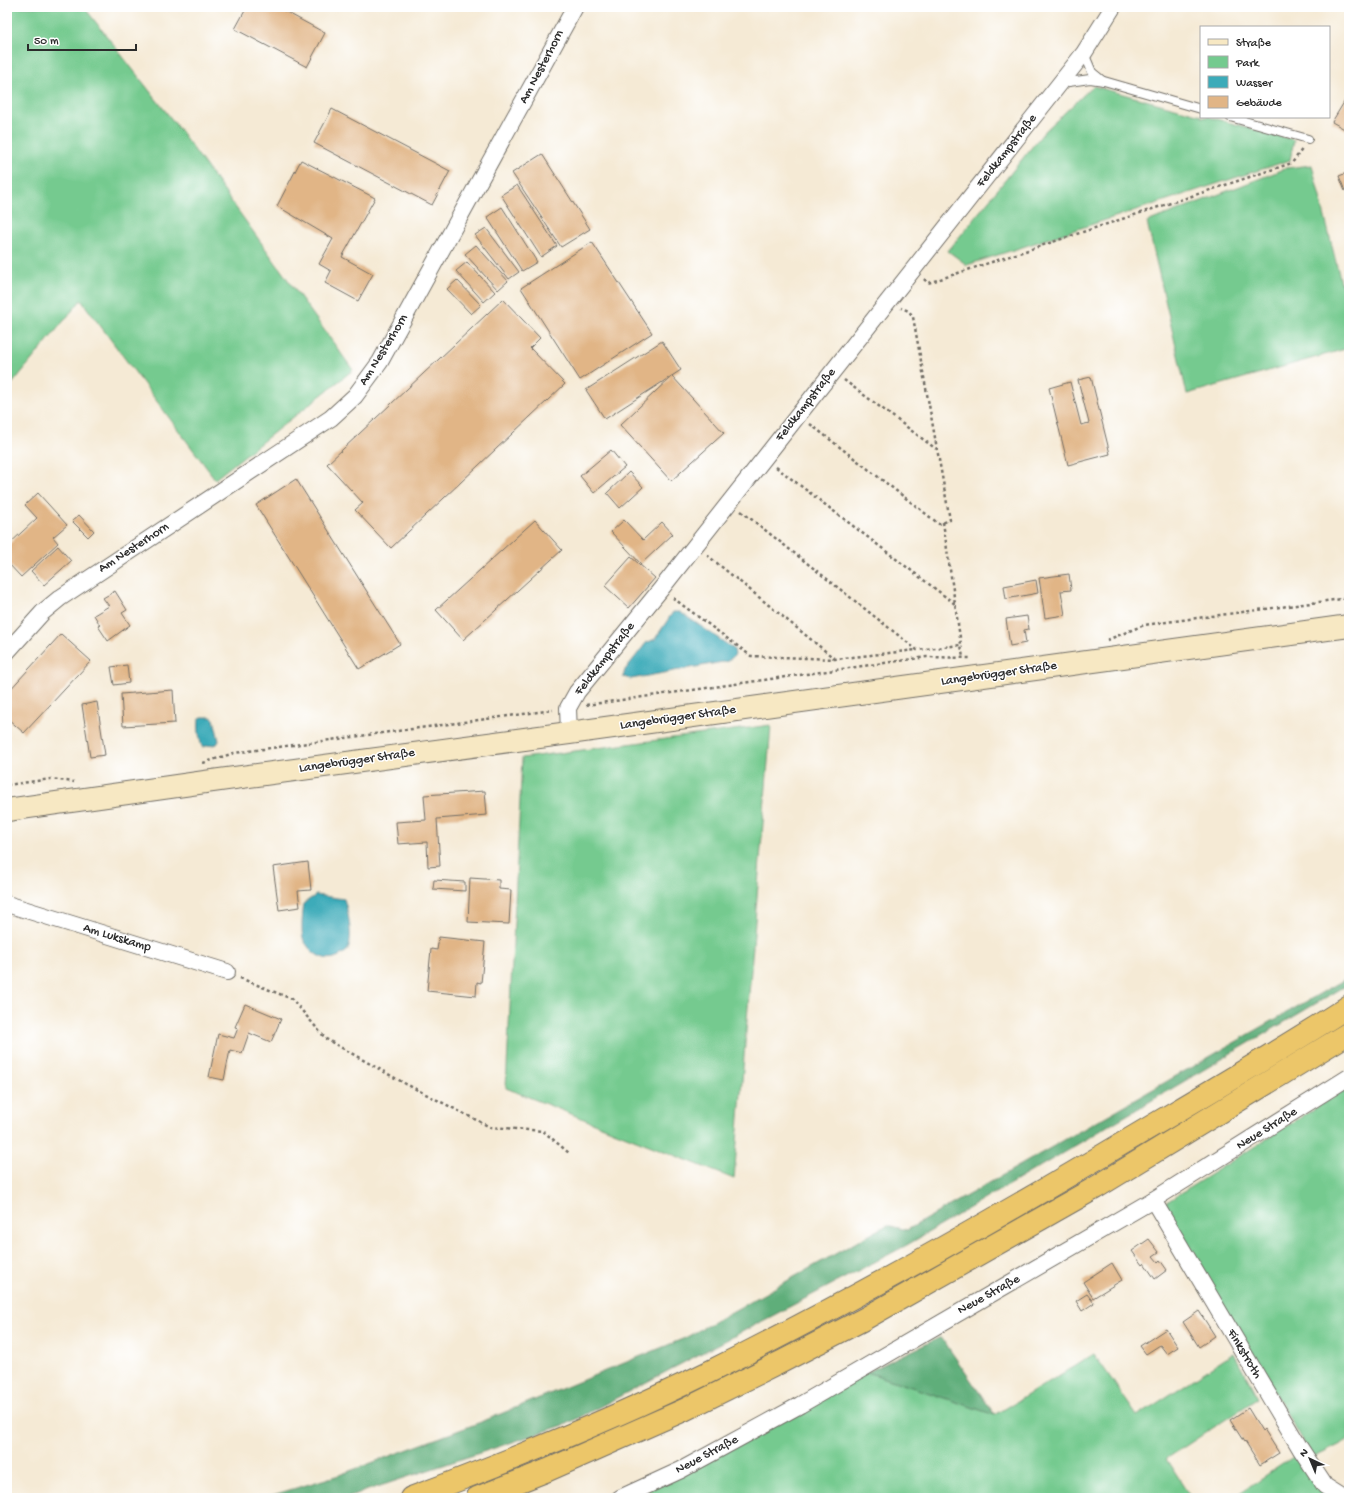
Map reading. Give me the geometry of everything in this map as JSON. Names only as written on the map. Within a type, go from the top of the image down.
[{"type":"highway","points":[[412,1498],[637,1406],[709,1372],[850,1299],[979,1228],[1349,1006]]},
{"type":"highway","points":[[477,1498],[548,1470],[684,1410],[783,1361],[857,1322],[1095,1188],[1349,1033]]},
{"type":"street","name":"Am Nesterhorn","points":[[7,652],[43,612],[60,598],[331,418],[355,396],[380,362],[575,7]]},
{"type":"street","name":"Feldkampstraße","points":[[569,733],[568,708],[578,692],[799,415],[1084,53],[1113,7]]},
{"type":"street","name":"Langebrügger Straße","points":[[7,810],[569,733],[964,668],[1349,626]]},
{"type":"street","name":"Am Lukskamp","points":[[7,904],[227,972]]},
{"type":"street","name":"Neue Straße","points":[[620,1498],[681,1470],[800,1405],[1154,1200],[1349,1078]]},
{"type":"street","name":"Finkstroth","points":[[1154,1200],[1300,1448],[1325,1486],[1344,1498]]},
{"type":"lane","points":[[1084,53],[1092,72],[1104,81]]},
{"type":"lane","points":[[1060,83],[1090,79],[1104,81],[1200,109]]},
{"type":"lane","points":[[1234,118],[1308,139]]},
{"type":"path","points":[[912,271],[928,283],[1292,163],[1308,139]]},
{"type":"path","points":[[799,415],[938,524],[950,520],[913,317],[909,311],[887,303]]},
{"type":"path","points":[[832,372],[841,377],[937,449]]},
{"type":"path","points":[[764,458],[955,604]]},
{"type":"path","points":[[730,502],[917,650]]},
{"type":"path","points":[[942,522],[964,668]]},
{"type":"path","points":[[695,545],[835,659]]},
{"type":"path","points":[[661,589],[752,656],[835,659],[961,645]]},
{"type":"path","points":[[1104,641],[1144,626],[1349,598]]},
{"type":"path","points":[[200,764],[234,753],[568,708],[927,657],[964,668],[978,659]]},
{"type":"path","points":[[7,785],[51,779],[81,782]]},
{"type":"path","points":[[227,972],[292,999],[326,1039],[404,1083],[490,1127],[543,1131],[569,1153]]},
{"type":"green space","points":[[7,7],[84,7],[177,126],[353,370],[215,479],[81,300],[7,390]]},
{"type":"green space","points":[[1093,86],[1200,115],[1200,118],[1213,118],[1294,140],[1290,160],[967,265],[948,251],[1044,132]]},
{"type":"green space","points":[[1312,165],[1349,315],[1349,348],[1187,394],[1147,222],[1287,168]]},
{"type":"green space","points":[[771,725],[734,1179],[506,1088],[522,758]]},
{"type":"green space","points":[[1349,977],[1349,984],[907,1245],[567,1424],[344,1498],[263,1498],[339,1475],[481,1422],[685,1338],[887,1225],[907,1230]]},
{"type":"green space","points":[[1349,1087],[1349,1440],[1313,1458],[1162,1205]]},
{"type":"green space","points":[[941,1337],[995,1415],[867,1372]]},
{"type":"green space","points":[[1234,1353],[1258,1398],[1166,1459],[1191,1498],[633,1498],[867,1372],[995,1415],[1094,1354],[1137,1416]]},
{"type":"green space","points":[[1296,1455],[1336,1498],[1232,1498]]},
{"type":"water","points":[[673,612],[680,612],[734,649],[735,655],[728,661],[631,679],[623,677],[625,670],[646,643],[655,639]]},
{"type":"water","points":[[202,717],[211,717],[214,719],[219,741],[217,744],[202,747],[199,737],[199,719]]},
{"type":"water","points":[[316,895],[344,899],[346,904],[350,925],[349,946],[346,952],[335,958],[323,958],[319,956],[309,948],[304,941],[302,922],[304,903]]},
{"type":"building","points":[[247,7],[277,7],[325,33],[307,67],[235,29]]},
{"type":"building","points":[[1349,94],[1349,129],[1348,131],[1332,122]]},
{"type":"building","points":[[332,109],[450,171],[432,205],[314,143]]},
{"type":"building","points":[[542,154],[590,229],[561,247],[512,173]]},
{"type":"building","points":[[301,160],[375,198],[342,257],[373,274],[358,301],[325,283],[331,271],[319,264],[333,239],[277,206]]},
{"type":"building","points":[[1349,172],[1349,189],[1345,191],[1339,176]]},
{"type":"building","points":[[517,185],[557,246],[541,257],[501,195]]},
{"type":"building","points":[[502,207],[537,262],[522,271],[487,217]]},
{"type":"building","points":[[486,228],[519,272],[509,279],[475,235]]},
{"type":"building","points":[[592,242],[652,333],[580,380],[521,288]]},
{"type":"building","points":[[476,245],[508,281],[498,290],[465,254]]},
{"type":"building","points":[[467,262],[495,292],[484,302],[456,271]]},
{"type":"building","points":[[457,280],[481,305],[471,314],[447,289]]},
{"type":"building","points":[[503,299],[540,338],[530,348],[565,384],[391,548],[355,510],[363,503],[327,464]]},
{"type":"building","points":[[662,341],[681,370],[605,419],[586,390]]},
{"type":"building","points":[[672,376],[724,433],[671,481],[620,425]]},
{"type":"building","points":[[1091,377],[1110,454],[1068,465],[1049,388],[1070,382],[1081,425],[1089,423],[1078,380]]},
{"type":"building","points":[[611,450],[625,467],[594,493],[580,476]]},
{"type":"building","points":[[629,472],[643,487],[620,508],[607,493]]},
{"type":"building","points":[[296,479],[400,644],[359,669],[256,505]]},
{"type":"building","points":[[38,493],[67,525],[53,537],[58,543],[21,577],[7,562],[7,546],[37,518],[25,505]]},
{"type":"building","points":[[79,515],[94,531],[88,537],[72,521]]},
{"type":"building","points":[[535,520],[562,550],[463,640],[436,610]]},
{"type":"building","points":[[624,520],[643,540],[662,522],[673,534],[641,564],[611,532]]},
{"type":"building","points":[[58,546],[71,561],[44,585],[31,571]]},
{"type":"building","points":[[631,557],[655,578],[629,608],[605,586]]},
{"type":"building","points":[[1069,574],[1071,590],[1061,591],[1065,615],[1045,618],[1039,578]]},
{"type":"building","points":[[1036,580],[1038,593],[1006,599],[1004,586]]},
{"type":"building","points":[[115,591],[127,610],[122,613],[130,625],[108,641],[98,626],[100,625],[94,615],[109,606],[103,598]]},
{"type":"building","points":[[1027,616],[1029,629],[1024,630],[1026,643],[1010,646],[1006,619]]},
{"type":"building","points":[[61,634],[91,661],[24,733],[7,718],[7,693]]},
{"type":"building","points":[[127,665],[129,683],[114,685],[111,667]]},
{"type":"building","points":[[173,690],[175,723],[123,726],[121,694]]},
{"type":"building","points":[[97,702],[105,755],[90,757],[82,705]]},
{"type":"building","points":[[485,791],[487,815],[437,819],[440,866],[428,867],[427,842],[398,844],[396,822],[426,820],[424,795]]},
{"type":"building","points":[[308,862],[311,890],[298,891],[300,907],[279,910],[273,867]]},
{"type":"building","points":[[470,878],[499,880],[499,889],[511,890],[509,924],[468,922]]},
{"type":"building","points":[[434,880],[465,882],[465,891],[433,889]]},
{"type":"building","points":[[439,937],[485,942],[481,983],[477,982],[476,996],[427,991],[431,949],[437,950]]},
{"type":"building","points":[[245,1004],[281,1019],[271,1042],[249,1033],[242,1053],[230,1050],[224,1080],[209,1077],[218,1034],[234,1038],[238,1028],[235,1027]]},
{"type":"building","points":[[1149,1239],[1159,1252],[1153,1256],[1158,1262],[1160,1260],[1167,1270],[1155,1279],[1144,1263],[1142,1265],[1132,1251]]},
{"type":"building","points":[[1112,1263],[1122,1280],[1093,1298],[1083,1282]]},
{"type":"building","points":[[1087,1294],[1094,1303],[1082,1311],[1076,1301]]},
{"type":"building","points":[[1199,1311],[1215,1336],[1199,1347],[1183,1322]]},
{"type":"building","points":[[1166,1329],[1178,1347],[1167,1354],[1160,1345],[1146,1354],[1140,1346]]},
{"type":"building","points":[[1248,1408],[1262,1431],[1264,1429],[1279,1453],[1260,1465],[1230,1420]]}]
